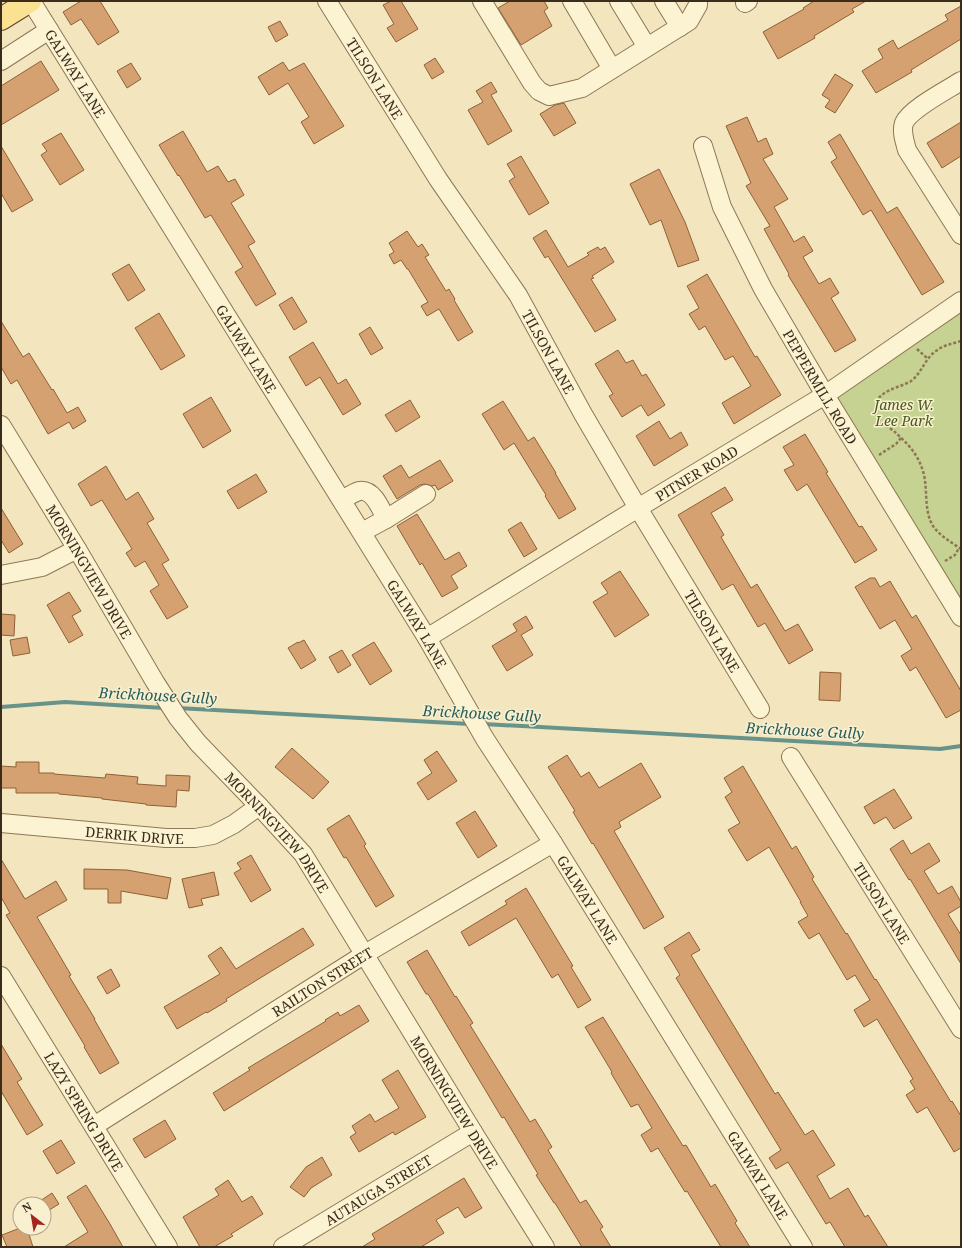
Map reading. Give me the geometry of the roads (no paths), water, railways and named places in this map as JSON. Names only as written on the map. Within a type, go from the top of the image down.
[{"type":"main road","points":[[1,19],[30,1]]},
{"type":"street","name":"GALWAY LANE","points":[[30,1],[428,638],[485,739],[553,843],[803,1247]]},
{"type":"street","name":"TILSON LANE","points":[[327,1],[438,179],[518,295],[583,414],[638,508],[760,709]]},
{"type":"street","points":[[482,1],[532,83],[539,91],[549,96],[582,88],[680,27],[689,21],[698,5],[698,1]]},
{"type":"street","points":[[572,1],[612,69]]},
{"type":"street","points":[[619,1],[647,47]]},
{"type":"street","points":[[664,1],[680,27]]},
{"type":"street","points":[[1,61],[49,30]]},
{"type":"street","points":[[961,81],[913,111],[904,123],[903,130],[907,150],[961,234]]},
{"type":"street","name":"PEPPERMILL ROAD","points":[[703,146],[722,207],[763,289],[825,395],[961,617]]},
{"type":"street","name":"PITNER ROAD","points":[[428,638],[638,508],[825,395],[961,301]]},
{"type":"street","name":"MORNINGVIEW DRIVE","points":[[1,426],[77,549],[155,682],[178,718],[198,744],[259,806],[303,854],[545,1247]]},
{"type":"street","points":[[342,500],[361,491],[371,494],[378,503],[386,519]]},
{"type":"street","points":[[362,532],[426,494]]},
{"type":"street","points":[[1,575],[42,567],[77,549]]},
{"type":"street","name":"TILSON LANE","points":[[791,757],[961,1029]]},
{"type":"street","name":"DERRIK DRIVE","points":[[1,823],[166,838],[195,838],[213,835],[234,824],[259,806]]},
{"type":"street","name":"RAILTON STREET","points":[[94,1126],[365,954],[553,843]]},
{"type":"street","name":"LAZY SPRING DRIVE","points":[[1,976],[168,1247]]},
{"type":"street","name":"AUTAUGA STREET","points":[[284,1247],[473,1132]]},
{"type":"waterway","name":"Brickhouse Gully","points":[[1,707],[65,702],[164,708]]},
{"type":"waterway","name":"Brickhouse Gully","points":[[177,708],[470,724]]},
{"type":"waterway","name":"Brickhouse Gully","points":[[483,724],[940,749],[961,746]]},
{"type":"park label","name":"James W. Lee Park","points":[[904,412]]}]
